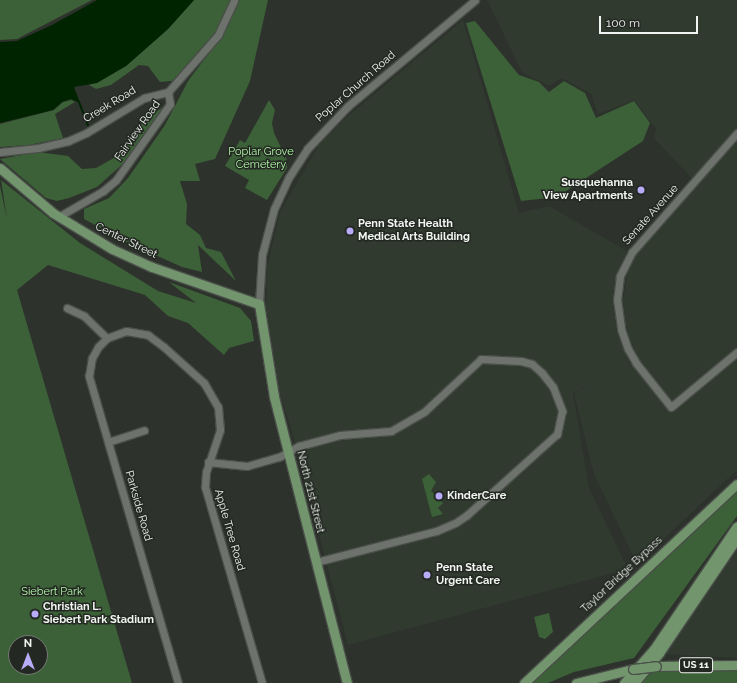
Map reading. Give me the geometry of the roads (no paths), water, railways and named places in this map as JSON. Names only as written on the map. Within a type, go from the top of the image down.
[{"type":"main road","name":"Center Street","points":[[0,168],[16,184],[58,217],[92,239],[132,259],[259,304]]},
{"type":"main road","name":"North 21st Street","points":[[259,304],[268,368],[346,683]]},
{"type":"main road","name":"Taylor Bridge Bypass","points":[[524,683],[737,484]]},
{"type":"main road","points":[[624,683],[654,649],[737,526]]},
{"type":"main road","points":[[634,683],[660,653],[737,538]]},
{"type":"main road","name":"US 11","points":[[576,683],[633,669],[656,666],[737,665]]},
{"type":"street","points":[[168,92],[218,35],[234,0]]},
{"type":"street","name":"Poplar Church Road","points":[[259,304],[262,255],[274,209],[291,173],[307,149],[348,106],[475,0]]},
{"type":"street","name":"Creek Road","points":[[0,152],[38,148],[68,141],[86,133],[144,98],[168,92]]},
{"type":"street","name":"Fairview Road","points":[[58,217],[103,191],[116,180],[170,104],[168,92]]},
{"type":"street","name":"Senate Avenue","points":[[737,133],[672,209],[636,246],[620,276],[618,313],[626,343],[636,363],[671,407],[737,352]]},
{"type":"street","points":[[66,308],[84,316],[107,338]]},
{"type":"street","name":"Apple Tree Road","points":[[107,338],[126,331],[148,335],[209,389],[218,407],[220,423],[218,437],[208,462],[205,480],[207,494],[262,683]]},
{"type":"street","name":"Parkside Road","points":[[107,338],[94,354],[89,376],[178,683]]},
{"type":"street","points":[[208,462],[242,466],[288,453],[299,446],[340,435],[383,432],[398,428],[435,403],[481,359],[520,361],[532,364],[553,387],[562,410],[560,428],[551,441],[455,523],[436,531],[316,562]]},
{"type":"street","points":[[108,442],[144,430]]},
{"type":"waterway","points":[[79,102],[88,125]]},
{"type":"place","name":"Susquehanna View Apartments","points":[[641,190]]},
{"type":"place","name":"Penn State Health Medical Arts Building","points":[[350,231]]},
{"type":"place","name":"KinderCare","points":[[439,496]]},
{"type":"place","name":"Penn State Urgent Care","points":[[427,575]]},
{"type":"place","name":"Christian L. Siebert Park Stadium","points":[[35,614]]},
{"type":"park label","name":"Poplar Grove Cemetery","points":[[261,159]]},
{"type":"park label","name":"Siebert Park","points":[[52,592]]}]
